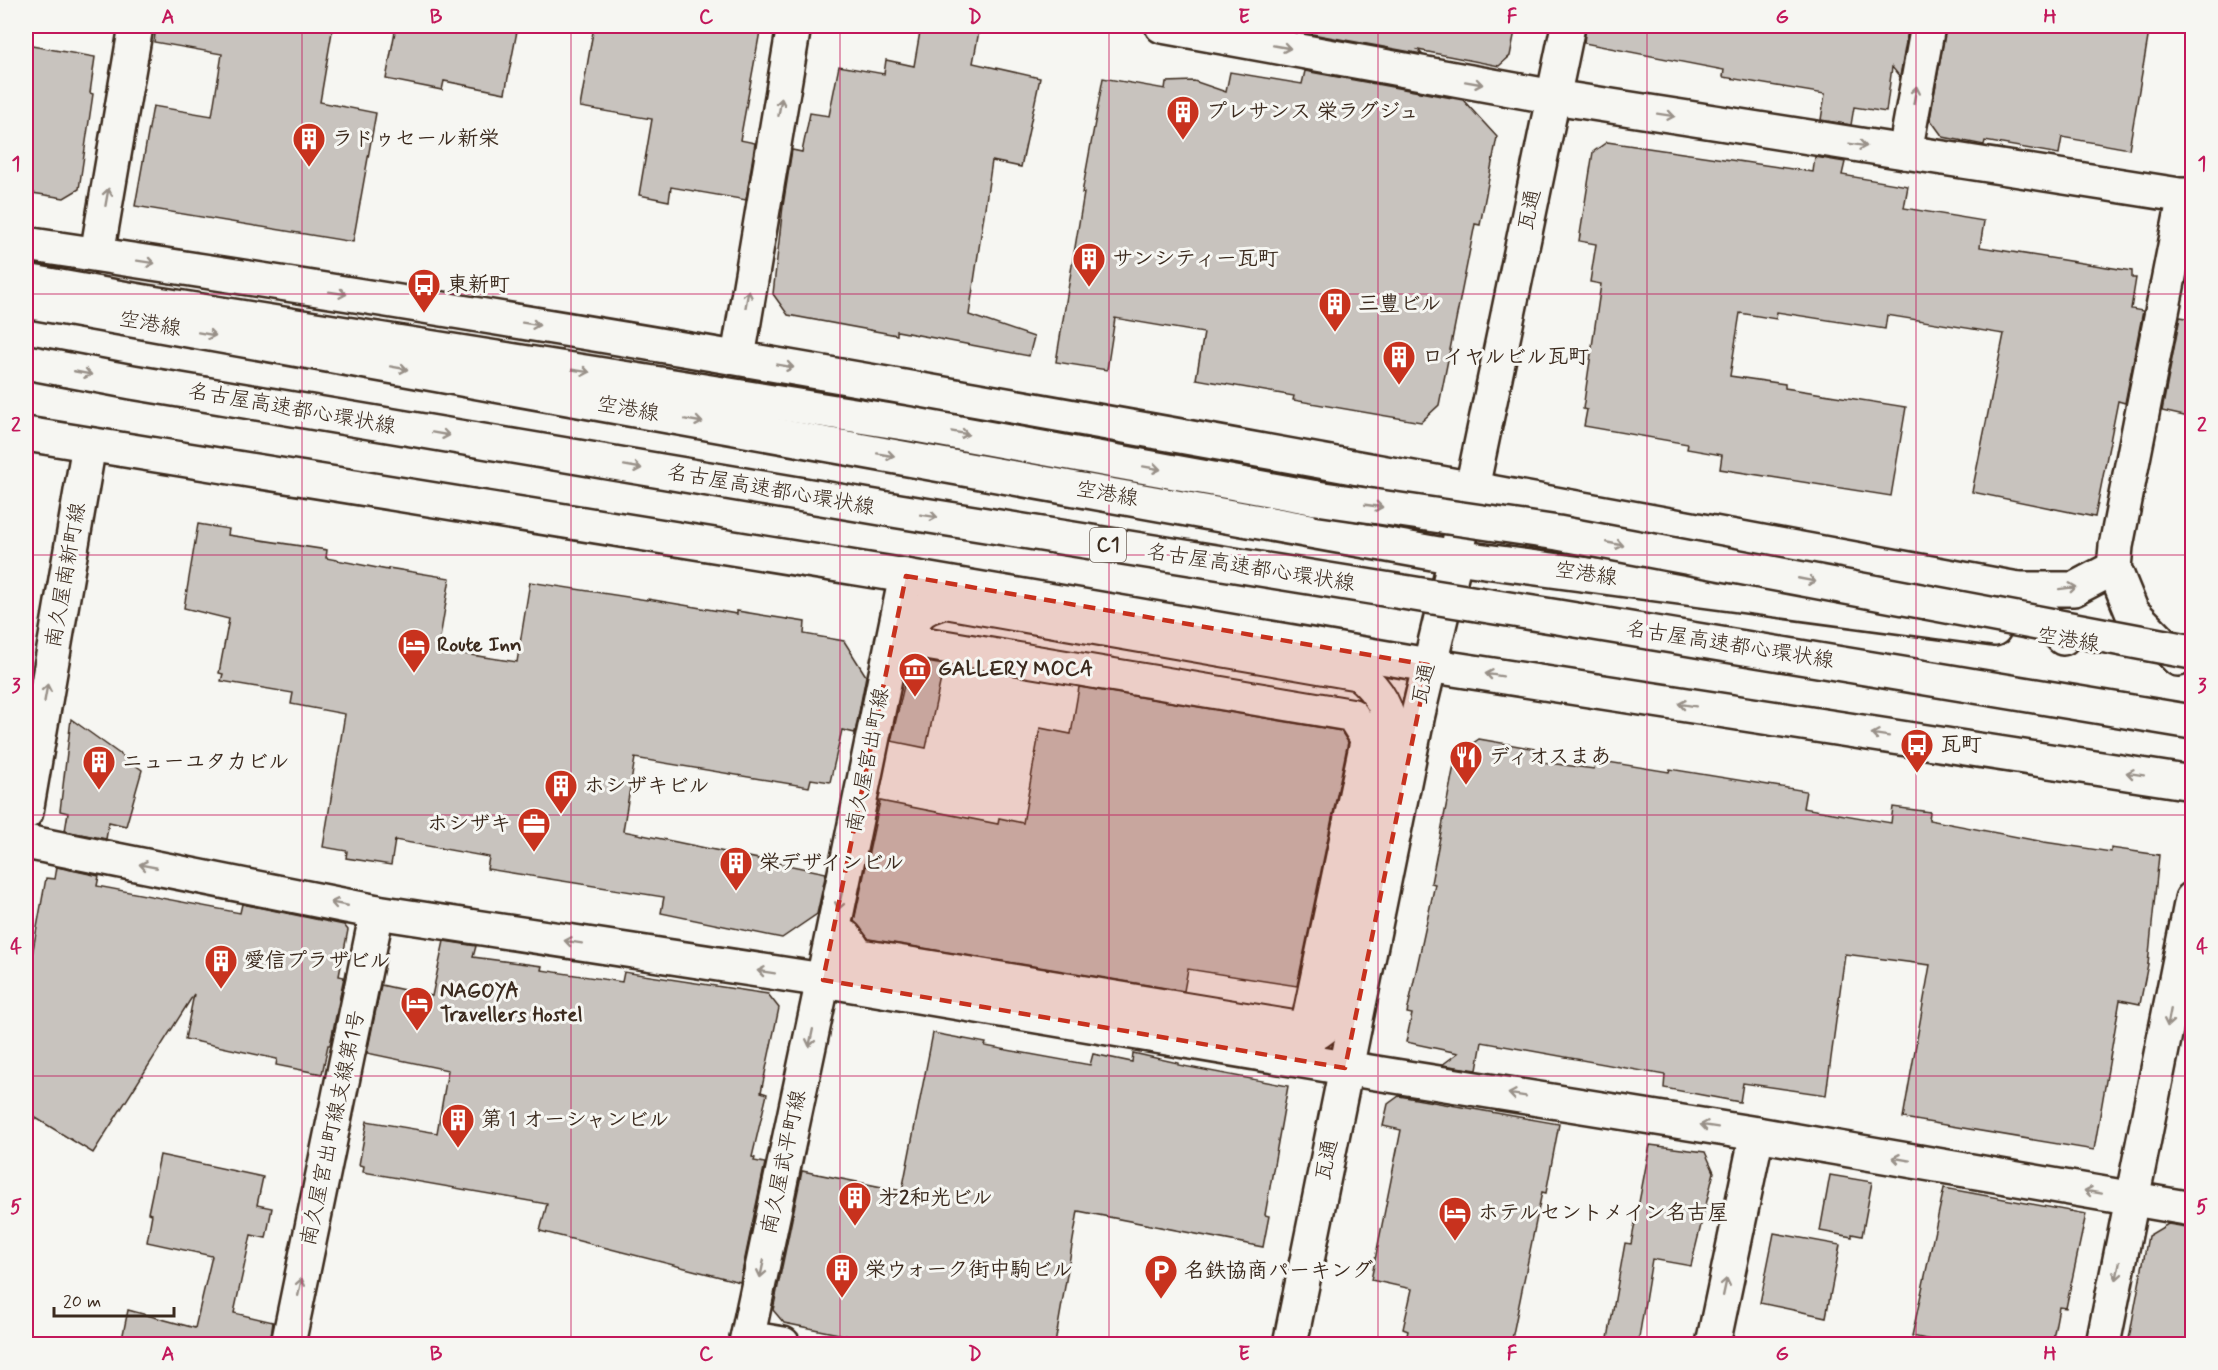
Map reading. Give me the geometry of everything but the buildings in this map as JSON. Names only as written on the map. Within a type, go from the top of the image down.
[{"type":"main road","points":[[97,254],[136,26]]},
{"type":"main road","points":[[738,357],[795,26]]},
{"type":"main road","points":[[1162,26],[1554,98],[2189,196],[2116,546],[2114,568],[2132,612],[2188,657]]},
{"type":"main road","name":"瓦通","points":[[1290,1344],[1428,664],[1472,488],[1568,26]]},
{"type":"main road","points":[[1905,152],[1928,26]]},
{"type":"main road","points":[[26,244],[738,357],[1472,488],[2018,589],[2074,590],[2114,568]]},
{"type":"main road","points":[[26,281],[168,306],[909,423],[1317,498],[1557,533],[2188,657]]},
{"type":"main road","name":"空港線","points":[[26,301],[1455,557],[2188,657]]},
{"type":"main road","name":"名古屋高速都心環状線","points":[[26,362],[899,512],[1546,615],[2193,722]]},
{"type":"main road","points":[[26,434],[906,576],[1428,664],[2193,783]]},
{"type":"main road","name":"南久屋南新町線","points":[[26,813],[89,445]]},
{"type":"main road","name":"南久屋宮出町線","points":[[823,980],[906,576]]},
{"type":"main road","points":[[2018,589],[2065,639]]},
{"type":"main road","points":[[26,842],[377,912],[823,980],[1345,1068],[1757,1134],[2193,1209]]},
{"type":"main road","points":[[2103,1344],[2193,899]]},
{"type":"main road","name":"南久屋宮出町線支線第1号","points":[[288,1344],[377,912]]},
{"type":"main road","name":"南久屋武平町線","points":[[746,1341],[823,980]]},
{"type":"main road","points":[[1713,1344],[1757,1134]]},
{"type":"main road","points":[[746,1341],[783,1344]]},
{"type":"street","points":[[945,602],[1359,674],[1380,695],[1392,735],[1336,1015],[1318,1034],[1296,1041],[846,966],[841,958],[846,937],[858,955],[1300,1028],[1310,1016],[1367,739],[1352,715],[923,644],[908,651],[914,621],[922,610],[945,602]]},
{"type":"highlighted area","points":[[906,576],[1428,665],[1345,1068],[823,980]]},
{"type":"place","name":"プレサンス 栄ラグジュ","points":[[1183,141]]},
{"type":"place","name":"ラドゥセール新栄","points":[[309,168]]},
{"type":"place","name":"サンシティー瓦町","points":[[1089,288]]},
{"type":"place","name":"東新町","points":[[424,314]]},
{"type":"place","name":"三豊ビル","points":[[1335,333]]},
{"type":"place","name":"ロイヤルビル瓦町","points":[[1399,386]]},
{"type":"place","name":"Route Inn","points":[[414,674]]},
{"type":"place","name":"GALLERY MOCA","points":[[915,698]]},
{"type":"place","name":"瓦町","points":[[1917,774]]},
{"type":"place","name":"ディオスまあ","points":[[1466,786]]},
{"type":"place","name":"ニューユタカビル","points":[[99,791]]},
{"type":"place","name":"ホシザキビル","points":[[561,815]]},
{"type":"place","name":"ホシザキ","points":[[534,853]]},
{"type":"place","name":"栄デザインビル","points":[[736,892]]},
{"type":"place","name":"愛信プラザビル","points":[[221,990]]},
{"type":"place","name":"NAGOYA Travellers Hostel","points":[[417,1032]]},
{"type":"place","name":"第１オーシャンビル","points":[[458,1149]]},
{"type":"place","name":"㐧2和光ビル","points":[[855,1227]]},
{"type":"place","name":"ホテルセントメイン名古屋","points":[[1455,1242]]},
{"type":"place","name":"栄ウォーク街中駒ビル","points":[[842,1299]]},
{"type":"place","name":"名鉄協商パーキング","points":[[1161,1300]]}]
